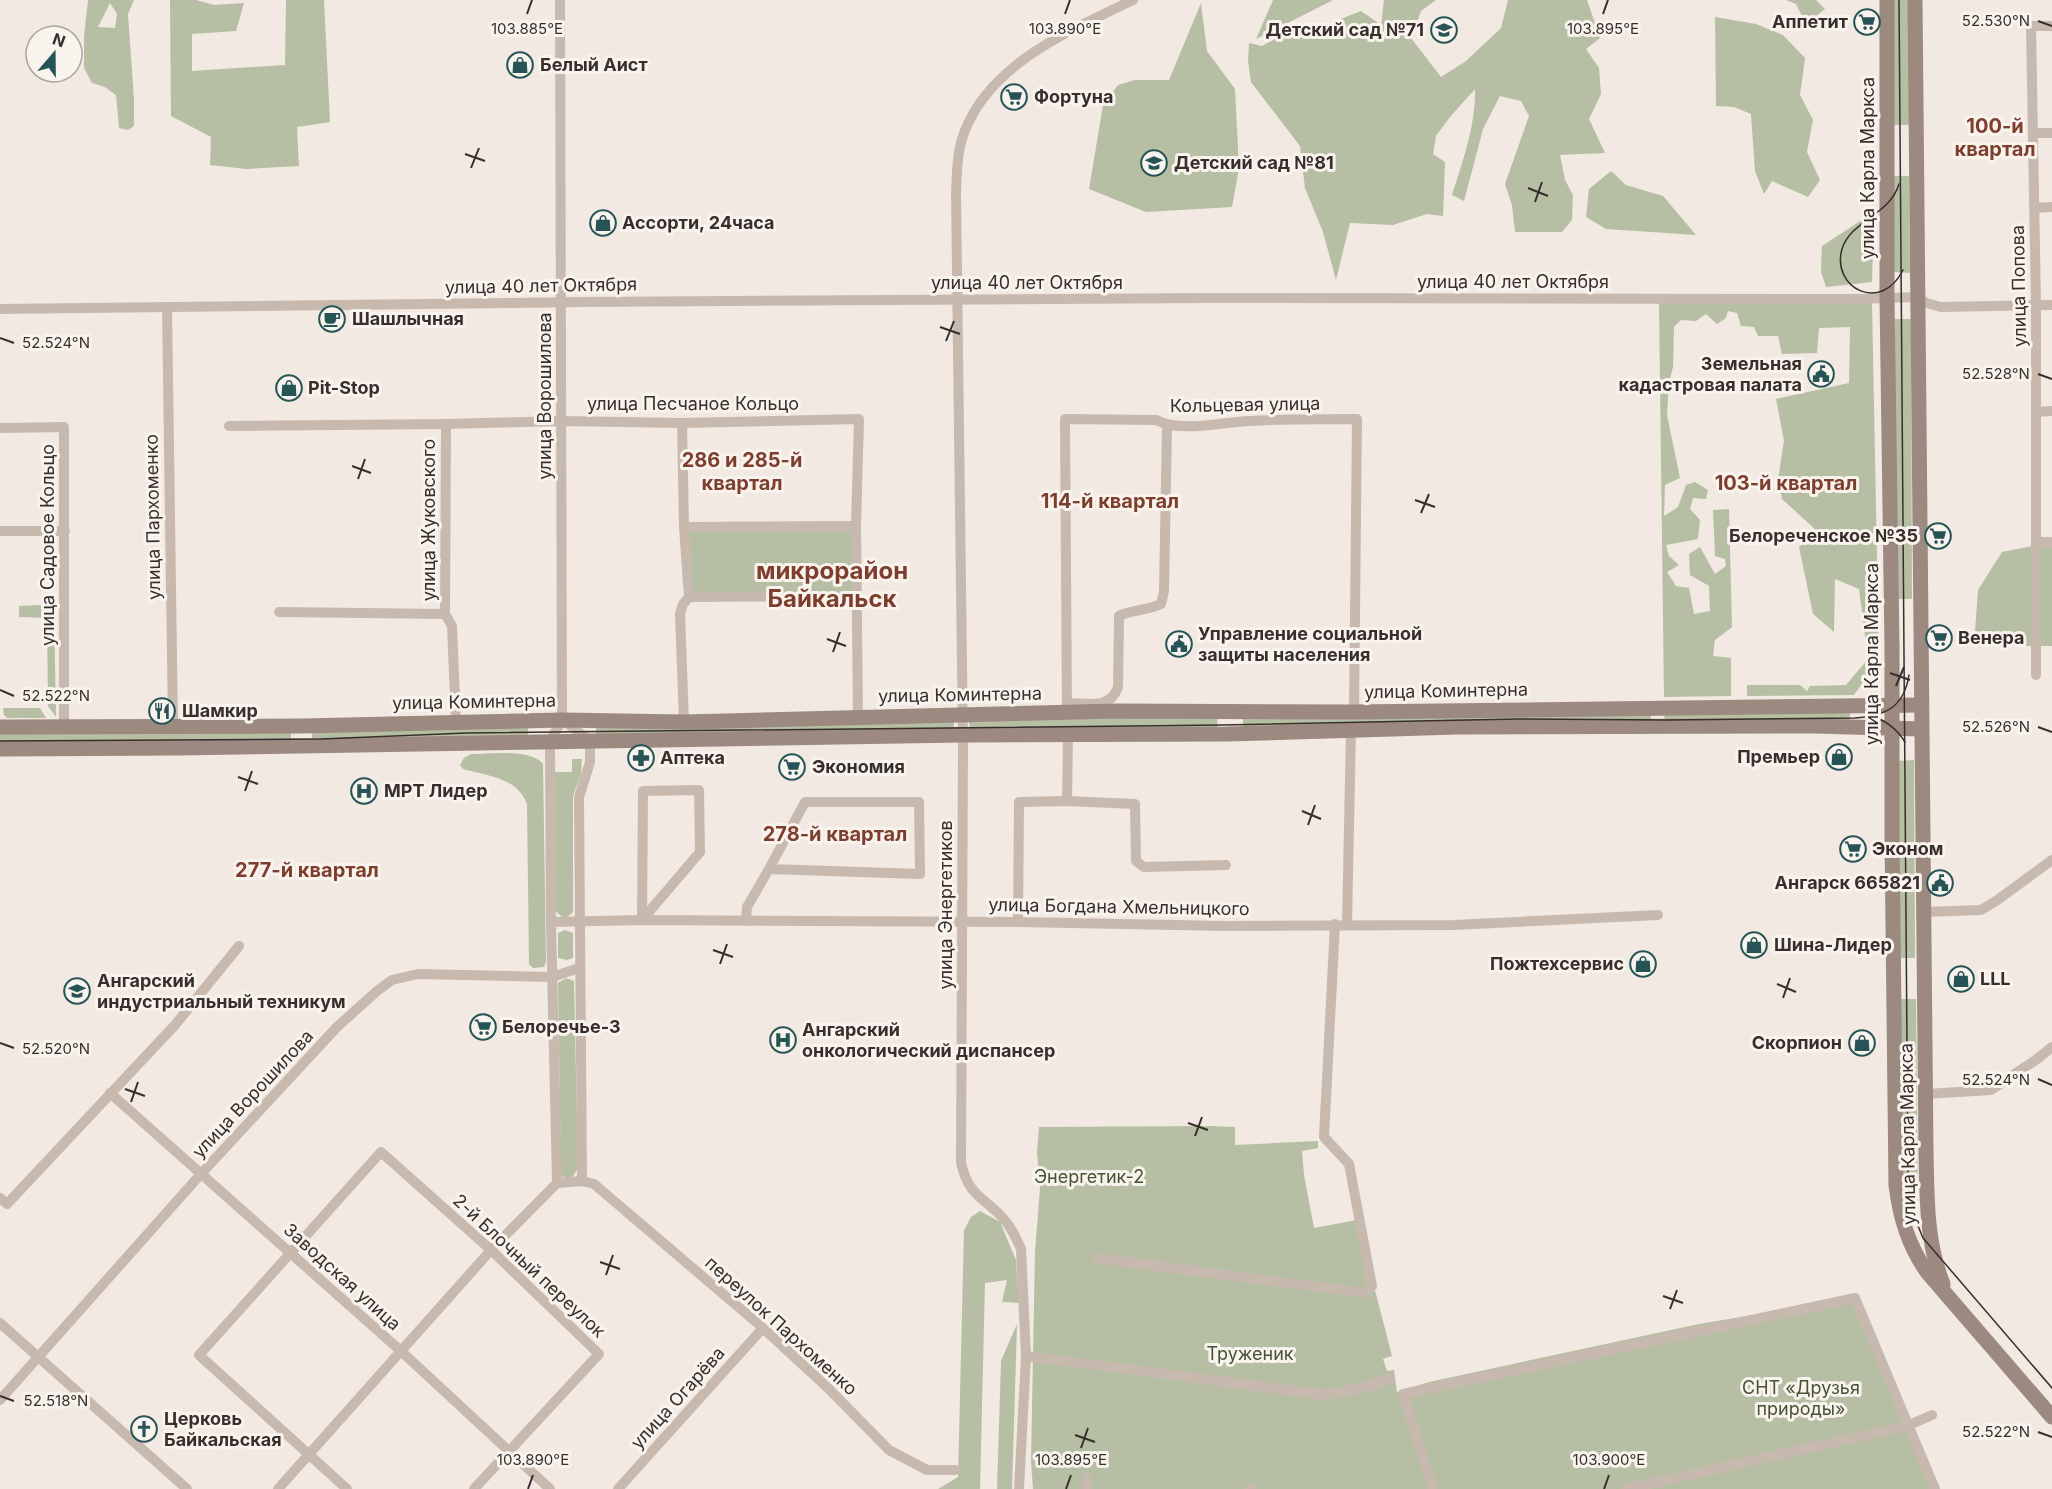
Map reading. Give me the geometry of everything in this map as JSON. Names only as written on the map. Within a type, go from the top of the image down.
[{"type":"street","name":"улица Ворошилова","points":[[560,0],[562,720]]},
{"type":"street","name":"улица Энергетиков","points":[[1019,1489],[1026,1356],[1021,1249],[1014,1234],[1002,1218],[976,1196],[964,1177],[961,1163],[964,922],[959,300],[956,192],[959,151],[963,134],[976,107],[1008,71],[1033,52],[1066,33],[1133,0]]},
{"type":"street","name":"улица Карла Маркса","points":[[1887,0],[1887,297],[1895,1177],[1905,1231],[1918,1259],[2052,1417]]},
{"type":"street","name":"улица Карла Маркса","points":[[1915,0],[1927,1183],[1929,1226],[1935,1262],[1946,1293]]},
{"type":"street","name":"улица Попова","points":[[2036,675],[2036,305],[2031,26],[2052,26]]},
{"type":"street","points":[[2033,133],[2052,133]]},
{"type":"street","points":[[2034,208],[2052,207]]},
{"type":"street","name":"улица 40 лет Октября","points":[[0,309],[562,302],[1455,297],[1858,299],[1917,297],[1926,303],[1941,307],[2052,305]]},
{"type":"street","name":"улица Пархоменко","points":[[167,307],[173,726]]},
{"type":"street","points":[[2036,412],[2052,411]]},
{"type":"street","name":"улица Песчаное Кольцо","points":[[229,426],[562,421],[682,423],[859,418],[856,526],[858,717]]},
{"type":"street","name":"Кольцевая улица","points":[[1067,708],[1065,419],[1156,420],[1167,426],[1246,421],[1357,419],[1354,712]]},
{"type":"street","points":[[682,423],[684,527],[689,597],[683,604],[680,614],[684,722]]},
{"type":"street","name":"улица Жуковского","points":[[446,424],[445,614],[452,626],[456,722]]},
{"type":"street","points":[[1067,708],[1106,703],[1115,696],[1118,687],[1119,616],[1125,613],[1150,610],[1161,604],[1164,591],[1167,426]]},
{"type":"street","name":"улица Садовое Кольцо","points":[[0,428],[64,427],[64,727]]},
{"type":"street","points":[[684,527],[856,526]]},
{"type":"street","points":[[0,531],[65,531]]},
{"type":"street","points":[[2037,542],[2052,542]]},
{"type":"street","points":[[689,597],[857,596]]},
{"type":"street","points":[[279,612],[445,614]]},
{"type":"street","name":"улица Коминтерна","points":[[0,727],[303,726],[562,720],[684,722],[963,714],[1067,708],[1354,712],[1921,705]]},
{"type":"street","points":[[279,1489],[491,1250],[556,1183],[582,1181],[579,797],[590,762],[591,741],[562,720],[550,741],[556,1183]]},
{"type":"street","points":[[303,726],[303,746]]},
{"type":"street","name":"улица Коминтерна","points":[[0,749],[963,735],[1227,734],[1659,726],[1921,729]]},
{"type":"street","points":[[1347,924],[1351,730]]},
{"type":"street","points":[[1067,801],[1068,734]]},
{"type":"street","points":[[699,790],[700,852],[642,920],[643,791],[699,790]]},
{"type":"street","points":[[1018,922],[1019,802],[1067,801],[1136,804],[1136,861],[1144,867],[1226,865]]},
{"type":"street","points":[[746,921],[747,907],[805,802],[919,802],[920,874],[769,869]]},
{"type":"street","points":[[1923,912],[1981,909],[2052,860]]},
{"type":"street","name":"улица Богдана Хмельницкого","points":[[551,922],[642,920],[1018,922],[1227,926],[1454,925],[1658,915]]},
{"type":"street","points":[[1097,1258],[1365,1293],[1372,1286],[1349,1164],[1324,1137],[1335,924]]},
{"type":"street","points":[[0,1198],[7,1204],[175,1024],[239,946]]},
{"type":"street","name":"улица Ворошилова","points":[[0,1400],[200,1175],[337,1027],[392,980],[404,976],[431,973],[521,978],[552,977],[579,968]]},
{"type":"street","points":[[1926,1094],[1991,1090],[2052,1047]]},
{"type":"street","name":"Заводская улица","points":[[110,1093],[402,1352],[550,1489]]},
{"type":"street","name":"2-й Блочный переулок","points":[[290,1253],[381,1152],[491,1250],[599,1354],[474,1489]]},
{"type":"street","name":"переулок Пархоменко","points":[[582,1181],[594,1184],[763,1328],[828,1388],[889,1450],[927,1470],[955,1470]]},
{"type":"street","points":[[1898,1199],[1905,1209],[1913,1212],[1918,1210],[1924,1200],[1927,1183]]},
{"type":"street","points":[[290,1253],[199,1355],[347,1489]]},
{"type":"street","points":[[1432,1489],[1403,1394],[1855,1298],[1935,1489]]},
{"type":"street","points":[[0,1323],[186,1489]]},
{"type":"street","name":"улица Огарёва","points":[[618,1489],[763,1328]]},
{"type":"street","points":[[1026,1356],[1326,1395],[1390,1379]]},
{"type":"street","points":[[1626,1489],[1907,1426],[1932,1415]]},
{"type":"green space","points":[[88,0],[134,0],[128,14],[134,126],[128,130],[119,128],[116,95],[105,87],[92,83],[84,68],[84,36]],"holes":[[[110,3],[117,14],[115,28],[98,27]]]},
{"type":"green space","points":[[170,0],[196,0],[214,5],[244,3],[236,31],[192,34],[192,71],[285,65],[286,0],[324,0],[330,122],[297,127],[299,166],[246,169],[210,165],[211,137],[171,116]]},
{"type":"green space","points":[[1273,0],[1333,0],[1256,39]]},
{"type":"green space","points":[[1384,0],[1436,0],[1421,11],[1411,38],[1441,77],[1466,61],[1501,28],[1508,0],[1587,0],[1600,38],[1586,49],[1599,68],[1601,94],[1589,119],[1605,153],[1560,155],[1565,180],[1573,195],[1572,220],[1562,232],[1515,232],[1512,205],[1505,184],[1529,116],[1521,101],[1500,96],[1483,129],[1464,201],[1452,195],[1471,129],[1475,89],[1436,136],[1433,154],[1445,162],[1443,216],[1427,214],[1393,225],[1350,223],[1336,280],[1323,232],[1305,188],[1300,146],[1251,82],[1248,61],[1249,43],[1262,46],[1287,32],[1300,36],[1318,35],[1338,20],[1361,11],[1381,25]]},
{"type":"green space","points":[[1786,0],[1816,0],[1825,9],[1806,24],[1796,4]]},
{"type":"green space","points":[[1893,0],[1909,0],[1910,125],[1894,125]]},
{"type":"green space","points":[[1201,3],[1207,51],[1235,89],[1239,168],[1232,207],[1146,212],[1089,189],[1103,105],[1118,85],[1135,80],[1169,80]]},
{"type":"green space","points":[[1715,17],[1756,24],[1783,35],[1805,58],[1800,95],[1813,120],[1807,152],[1820,180],[1808,197],[1772,181],[1764,194],[1755,171],[1751,114],[1734,107],[1716,106]]},
{"type":"green space","points":[[1611,171],[1626,185],[1663,196],[1696,235],[1606,229],[1586,217],[1589,189]]},
{"type":"green space","points":[[1893,176],[1909,176],[1910,273],[1894,272]]},
{"type":"green space","points":[[1874,212],[1872,282],[1826,287],[1821,272],[1822,246]]},
{"type":"green space","points":[[1872,302],[1879,660],[1854,695],[1747,696],[1747,685],[1800,685],[1807,691],[1810,686],[1846,685],[1868,659],[1871,644],[1866,643],[1859,589],[1835,579],[1834,632],[1813,614],[1799,547],[1817,531],[1782,499],[1778,479],[1784,441],[1776,399],[1849,383],[1850,327],[1819,328],[1817,353],[1782,354],[1778,336],[1758,336],[1754,327],[1741,326],[1737,313],[1728,311],[1726,318],[1717,324],[1706,314],[1696,321],[1681,320],[1674,327],[1673,367],[1669,382],[1667,415],[1680,478],[1665,485],[1664,516],[1678,507],[1686,485],[1695,482],[1708,490],[1706,499],[1693,498],[1690,509],[1700,520],[1698,539],[1666,545],[1669,556],[1679,565],[1667,572],[1676,586],[1689,588],[1694,614],[1710,611],[1709,586],[1690,575],[1689,554],[1700,547],[1715,574],[1726,566],[1725,559],[1715,556],[1713,510],[1729,509],[1732,627],[1715,640],[1713,656],[1731,658],[1731,696],[1664,697],[1659,303]]},
{"type":"green space","points":[[1895,319],[1911,319],[1912,599],[1895,599]]},
{"type":"green space","points":[[856,526],[857,596],[689,597],[686,527]]},
{"type":"green space","points":[[2052,545],[2052,646],[1974,646],[1978,590],[2002,552]]},
{"type":"green space","points":[[39,605],[54,608],[56,717],[48,706],[47,618],[19,617],[19,606]]},
{"type":"green space","points":[[3,708],[40,708],[46,718],[7,718]]},
{"type":"green space","points":[[1850,709],[1850,721],[1665,724],[1664,712]]},
{"type":"green space","points":[[1651,712],[1651,724],[1243,728],[1243,717]]},
{"type":"green space","points":[[1217,717],[1218,729],[970,732],[969,720]]},
{"type":"green space","points":[[954,721],[954,732],[596,737],[596,725]]},
{"type":"green space","points":[[528,726],[528,738],[312,741],[312,730]]},
{"type":"green space","points":[[291,730],[291,741],[0,746],[0,734]]},
{"type":"green space","points":[[471,754],[520,754],[537,759],[543,764],[546,962],[544,967],[533,968],[529,964],[527,804],[516,788],[509,783],[463,769],[460,765],[464,758]]},
{"type":"green space","points":[[572,759],[582,759],[581,774],[573,796],[573,912],[565,919],[555,911],[555,772],[572,772]]},
{"type":"green space","points":[[1914,760],[1915,958],[1898,958],[1897,761]]},
{"type":"green space","points":[[565,930],[573,933],[573,958],[567,960],[558,958],[558,933]]},
{"type":"green space","points":[[566,978],[574,981],[578,1168],[571,1180],[561,1176],[558,983]]},
{"type":"green space","points":[[1898,999],[1916,999],[1918,1205],[1909,1208],[1904,1205]]},
{"type":"green space","points":[[1039,1127],[1235,1127],[1235,1145],[1318,1141],[1318,1148],[1302,1151],[1314,1228],[1357,1220],[1392,1356],[1383,1359],[1387,1371],[1394,1370],[1397,1392],[1429,1382],[1699,1324],[1855,1298],[1940,1489],[1033,1489],[1031,1461],[1035,1252],[1040,1188],[1037,1153]]},
{"type":"green space","points":[[980,1211],[1000,1222],[1016,1260],[1019,1303],[1002,1302],[1007,1280],[985,1283],[980,1489],[938,1489],[958,1477],[964,1230],[971,1217]]},
{"type":"green space","points":[[1017,1324],[1012,1489],[997,1489],[1001,1361]]},
{"type":"tram line","points":[[1899,0],[1908,1179],[1914,1216],[1923,1238],[2052,1388]]},
{"type":"tram line","points":[[1899,184],[1887,203],[1846,239],[1842,249],[1841,263],[1844,275],[1851,284],[1860,291],[1871,293],[1883,291],[1894,283],[1903,270]]},
{"type":"tram line","points":[[0,741],[321,739],[467,733],[1223,725],[1517,719],[1855,718],[1876,715],[1892,708],[1903,695],[1909,675]]},
{"type":"tram line","points":[[1870,715],[1890,726],[1905,742]]},
{"type":"place","name":"Аппетит","points":[[1867,22]]},
{"type":"place","name":"Детский сад №71","points":[[1444,30]]},
{"type":"place","name":"Белый Аист","points":[[520,65]]},
{"type":"place","name":"Фортуна","points":[[1014,97]]},
{"type":"place","name":"Детский сад №81","points":[[1154,163]]},
{"type":"place","name":"Ассорти, 24часа","points":[[603,223]]},
{"type":"place","name":"Шашлычная","points":[[332,319]]},
{"type":"place","name":"Земельная кадастровая палата","points":[[1821,374]]},
{"type":"place","name":"Pit-Stop","points":[[289,388]]},
{"type":"place","name":"Белореченское №35","points":[[1938,536]]},
{"type":"place","name":"Венера","points":[[1939,638]]},
{"type":"place","name":"Управление социальной защиты населения","points":[[1179,644]]},
{"type":"place","name":"Шамкир","points":[[162,711]]},
{"type":"place","name":"Премьер","points":[[1839,757]]},
{"type":"place","name":"Аптека","points":[[641,758]]},
{"type":"place","name":"Экономия","points":[[792,767]]},
{"type":"place","name":"МРТ Лидер","points":[[364,791]]},
{"type":"place","name":"Эконом","points":[[1853,849]]},
{"type":"place","name":"Ангарск 665821","points":[[1940,883]]},
{"type":"place","name":"Шина-Лидер","points":[[1754,945]]},
{"type":"place","name":"Пожтехсервис","points":[[1643,964]]},
{"type":"place","name":"LLL","points":[[1961,979]]},
{"type":"place","name":"Ангарский индустриальный техникум","points":[[77,991]]},
{"type":"place","name":"Белоречье-3","points":[[483,1027]]},
{"type":"place","name":"Ангарский онкологический диспансер","points":[[783,1040]]},
{"type":"place","name":"Скорпион","points":[[1862,1043]]},
{"type":"place","name":"Церковь Байкальская","points":[[144,1429]]},
{"type":"district","name":"100-й квартал","points":[[1995,138]]},
{"type":"district","name":"286 и 285-й квартал","points":[[742,472]]},
{"type":"district","name":"103-й квартал","points":[[1786,483]]},
{"type":"district","name":"114-й квартал","points":[[1110,501]]},
{"type":"district","name":"микрорайон Байкальск","points":[[832,585]]},
{"type":"district","name":"278-й квартал","points":[[835,834]]},
{"type":"district","name":"277-й квартал","points":[[307,870]]},
{"type":"park label","name":"Энергетик-2","points":[[1089,1177]]},
{"type":"park label","name":"Труженик","points":[[1250,1354]]},
{"type":"park label","name":"СНТ «Друзья природы»","points":[[1801,1398]]}]
